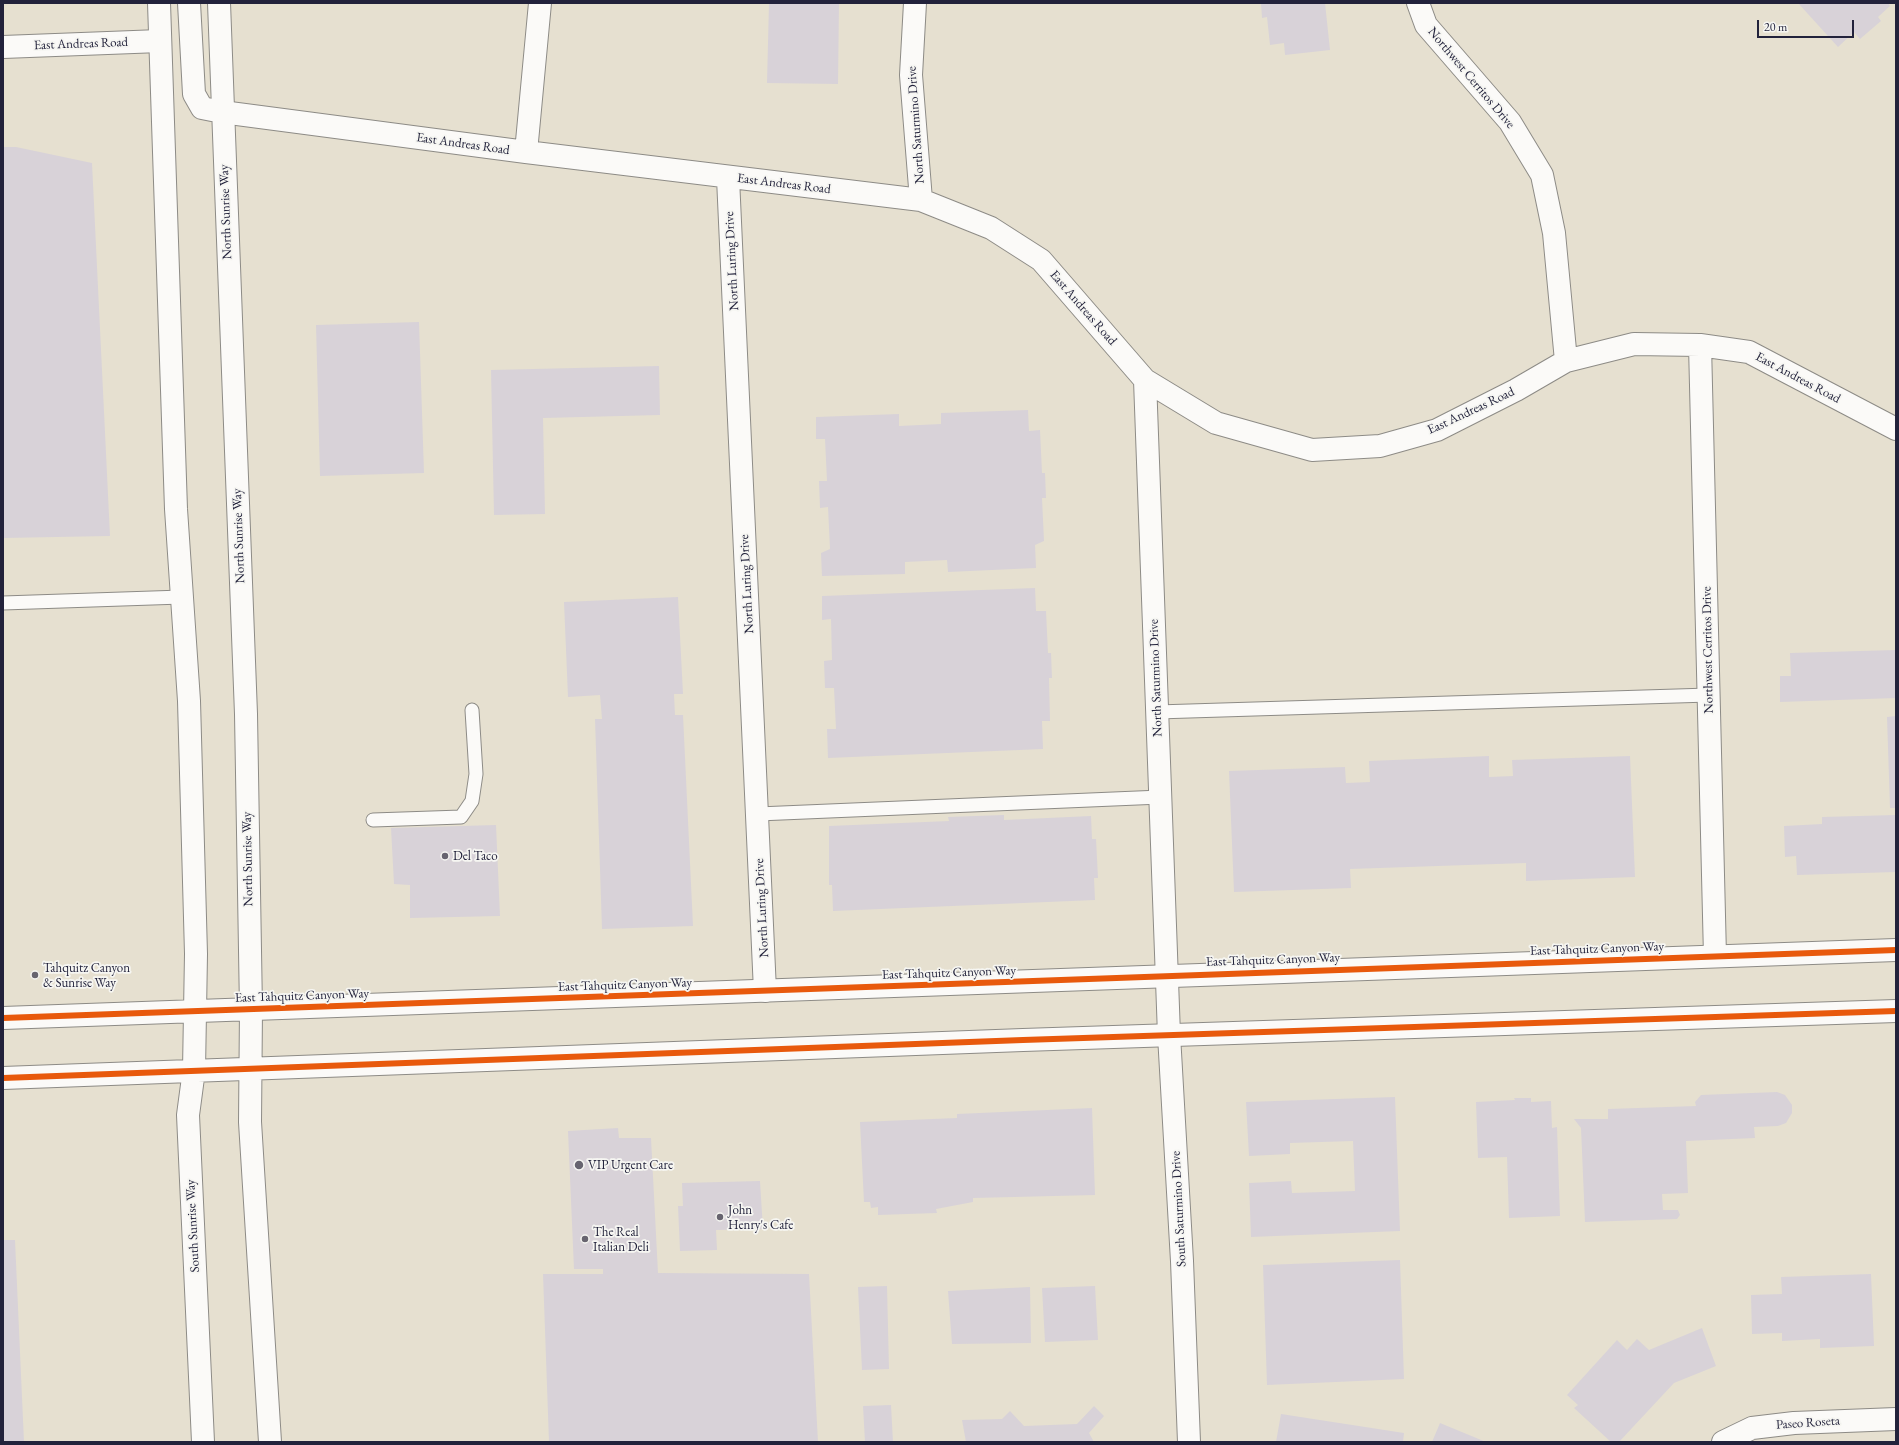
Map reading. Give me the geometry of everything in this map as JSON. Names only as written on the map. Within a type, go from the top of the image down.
[{"type":"main road","points":[[159,3],[176,509],[189,701],[196,954],[196,1010]]},
{"type":"main road","name":"East Andreas Road","points":[[189,3],[194,94],[202,108],[222,112],[728,178],[921,200],[992,228],[1041,260],[1145,380],[1216,423],[1312,450],[1380,446],[1437,430],[1516,390],[1566,361],[1634,344],[1700,345],[1749,352],[1896,429]]},
{"type":"main road","name":"North Sunrise Way","points":[[219,3],[245,706],[251,1009],[250,1068]]},
{"type":"main road","points":[[526,152],[540,3]]},
{"type":"main road","name":"North Saturmino Drive","points":[[915,3],[911,75],[921,200]]},
{"type":"main road","name":"Northwest Cerritos Drive","points":[[1418,3],[1426,25],[1510,122],[1542,175],[1554,233],[1566,361]]},
{"type":"main road","name":"East Andreas Road","points":[[3,47],[160,41]]},
{"type":"main road","name":"North Luring Drive","points":[[728,178],[766,991]]},
{"type":"main road","name":"Northwest Cerritos Drive","points":[[1700,345],[1715,956]]},
{"type":"main road","name":"North Saturmino Drive","points":[[1145,380],[1167,975]]},
{"type":"main road","name":"East Tahquitz Canyon Way","points":[[3,1018],[1896,950]]},
{"type":"main road","name":"South Saturmino Drive","points":[[1167,975],[1182,1261],[1189,1442]]},
{"type":"main road","name":"South Sunrise Way","points":[[196,1010],[194,1070],[188,1115],[203,1442]]},
{"type":"main road","points":[[3,1078],[1169,1035],[1896,1011]]},
{"type":"main road","points":[[250,1068],[250,1122],[270,1442]]},
{"type":"main road","name":"Paseo Roseta","points":[[1723,1442],[1752,1428],[1794,1423],[1896,1418]]},
{"type":"lane","points":[[3,602],[182,597]]},
{"type":"lane","points":[[1157,712],[1709,695]]},
{"type":"lane","points":[[373,820],[461,817],[472,800],[476,774],[472,710]]},
{"type":"lane","points":[[758,814],[1161,797]]},
{"type":"building","points":[[769,3],[839,3],[838,84],[767,83]]},
{"type":"building","points":[[1261,3],[1325,3],[1330,50],[1285,55],[1284,43],[1270,45],[1267,17],[1262,18]]},
{"type":"building","points":[[1798,3],[1888,3],[1890,6],[1878,17],[1881,21],[1860,39],[1854,32],[1838,47]]},
{"type":"building","points":[[3,147],[16,147],[92,163],[110,536],[3,538]]},
{"type":"building","points":[[419,322],[424,473],[320,476],[316,325]]},
{"type":"building","points":[[659,366],[660,415],[543,418],[545,514],[494,515],[491,370]]},
{"type":"building","points":[[1028,410],[1029,431],[1040,430],[1042,473],[1045,473],[1046,498],[1042,498],[1044,541],[1035,545],[1036,568],[948,572],[947,560],[905,562],[905,574],[822,576],[821,553],[830,549],[828,507],[820,508],[819,481],[827,481],[825,439],[816,439],[816,417],[899,414],[899,426],[941,424],[941,413]]},
{"type":"building","points":[[1035,588],[1036,611],[1046,611],[1048,653],[1051,653],[1052,678],[1049,678],[1050,721],[1042,721],[1043,749],[828,758],[827,729],[836,729],[834,688],[825,688],[824,661],[832,660],[831,619],[822,620],[822,596]]},
{"type":"building","points":[[678,597],[683,694],[674,694],[675,715],[683,715],[693,926],[602,929],[595,719],[602,719],[600,695],[568,697],[564,602]]},
{"type":"building","points":[[1896,650],[1896,698],[1780,702],[1780,676],[1791,676],[1790,653]]},
{"type":"building","points":[[1896,716],[1896,808],[1890,808],[1887,717]]},
{"type":"building","points":[[1489,756],[1489,777],[1513,776],[1512,760],[1630,756],[1635,877],[1526,881],[1526,863],[1350,869],[1351,888],[1234,892],[1229,771],[1345,767],[1346,783],[1370,782],[1369,761]]},
{"type":"building","points":[[1004,815],[1004,820],[1091,816],[1092,839],[1096,839],[1098,878],[1094,878],[1095,900],[833,911],[832,885],[829,885],[829,826],[949,821],[948,817]]},
{"type":"building","points":[[1896,815],[1896,872],[1797,875],[1796,856],[1785,857],[1784,826],[1822,824],[1822,817]]},
{"type":"building","name":"Del Taco","points":[[496,825],[500,916],[410,918],[410,885],[394,884],[391,828]]},
{"type":"building","points":[[1777,1092],[1785,1095],[1792,1105],[1792,1113],[1786,1123],[1778,1126],[1754,1127],[1755,1138],[1686,1141],[1688,1193],[1662,1194],[1663,1210],[1678,1210],[1680,1215],[1677,1219],[1585,1222],[1581,1128],[1574,1119],[1608,1119],[1608,1109],[1696,1106],[1695,1102],[1701,1095]]},
{"type":"building","points":[[1395,1097],[1400,1231],[1251,1237],[1249,1183],[1291,1181],[1292,1193],[1355,1191],[1353,1141],[1290,1143],[1290,1154],[1249,1156],[1246,1102]]},
{"type":"building","points":[[1514,1098],[1531,1098],[1531,1102],[1551,1101],[1552,1128],[1557,1127],[1560,1216],[1509,1218],[1507,1157],[1478,1158],[1476,1102],[1515,1100]]},
{"type":"building","points":[[1092,1108],[1095,1195],[973,1198],[973,1202],[936,1209],[937,1213],[878,1215],[878,1207],[871,1208],[870,1202],[864,1202],[860,1122],[957,1118],[957,1114]]},
{"type":"building","points":[[618,1128],[619,1138],[651,1138],[658,1273],[809,1274],[818,1442],[549,1442],[543,1274],[603,1274],[603,1269],[574,1269],[568,1131]]},
{"type":"building","name":"John Henry's Cafe","points":[[760,1181],[763,1229],[716,1230],[717,1250],[680,1251],[678,1206],[683,1206],[682,1183]]},
{"type":"building","points":[[3,1240],[15,1240],[24,1442],[3,1442]]},
{"type":"building","points":[[1400,1260],[1404,1379],[1267,1385],[1263,1265]]},
{"type":"building","points":[[1871,1274],[1874,1346],[1820,1348],[1820,1339],[1782,1341],[1782,1333],[1752,1334],[1751,1295],[1782,1294],[1781,1277]]},
{"type":"building","points":[[887,1286],[889,1369],[862,1370],[858,1287]]},
{"type":"building","points":[[1095,1286],[1098,1340],[1045,1342],[1042,1288]]},
{"type":"building","points":[[1030,1287],[1031,1343],[952,1344],[948,1291]]},
{"type":"building","points":[[1702,1328],[1716,1366],[1674,1383],[1619,1442],[1611,1442],[1574,1408],[1578,1405],[1567,1395],[1617,1340],[1627,1350],[1637,1339],[1649,1350]]},
{"type":"building","points":[[891,1405],[893,1442],[865,1442],[863,1406]]},
{"type":"building","points":[[1094,1406],[1104,1416],[1089,1433],[1094,1442],[966,1442],[962,1420],[1002,1419],[1010,1411],[1024,1426],[1077,1424]]},
{"type":"building","points":[[1281,1414],[1404,1433],[1403,1442],[1276,1442]]},
{"type":"building","points":[[1440,1423],[1486,1442],[1432,1442]]},
{"type":"cycle path","points":[[3,1018],[1896,950]]},
{"type":"cycle path","points":[[3,1078],[1023,1040],[1896,1011]]},
{"type":"place","name":"Del Taco","points":[[445,856]]},
{"type":"place","name":"Tahquitz Canyon & Sunrise Way","points":[[35,975]]},
{"type":"place","name":"VIP Urgent Care","points":[[579,1165]]},
{"type":"place","name":"John Henry's Cafe","points":[[720,1217]]},
{"type":"place","name":"The Real Italian Deli","points":[[585,1239]]}]
